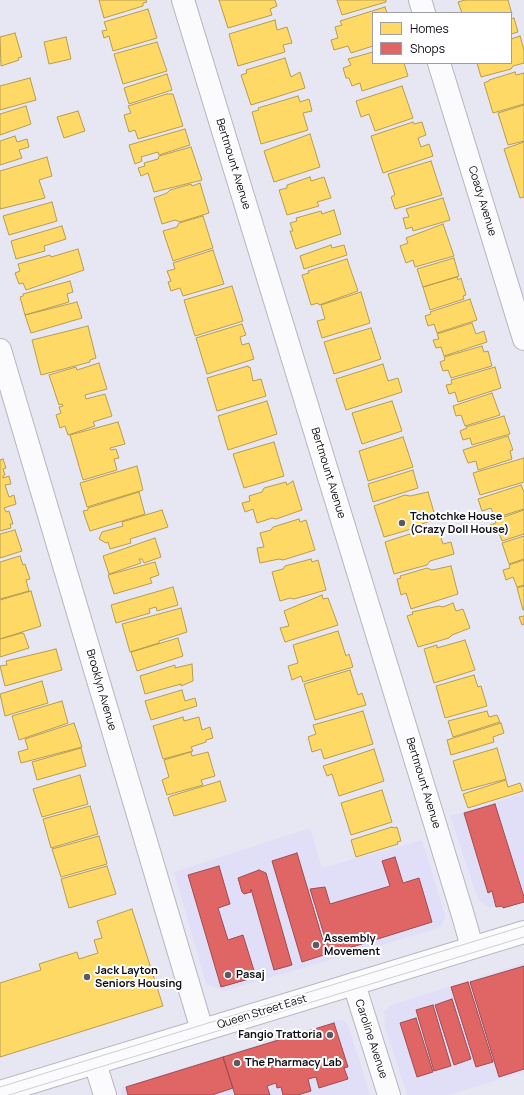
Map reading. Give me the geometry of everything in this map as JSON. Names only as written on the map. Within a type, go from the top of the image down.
[{"type":"street","name":"Bertmount Avenue","points":[[183,0],[456,889],[472,947]]},
{"type":"street","points":[[420,0],[424,12]]},
{"type":"street","name":"Coady Avenue","points":[[439,64],[524,339]]},
{"type":"street","name":"Brooklyn Avenue","points":[[0,350],[202,1030]]},
{"type":"street","name":"Queen Street East","points":[[0,1092],[524,932]]},
{"type":"street","name":"Caroline Avenue","points":[[354,984],[389,1095]]},
{"type":"street","points":[[95,1063],[105,1095]]},
{"type":"shaded area","points":[[524,793],[524,899],[490,908],[478,900],[450,816]]},
{"type":"shaded area","points":[[310,828],[322,868],[422,840],[445,915],[442,925],[433,930],[224,991],[206,984],[174,872]]},
{"type":"shaded area","points":[[524,963],[524,1072],[448,1095],[407,1095],[385,1027],[384,1011],[391,1005]]},
{"type":"shaded area","points":[[338,1020],[344,1020],[349,1027],[370,1095],[121,1095],[122,1087]]},
{"type":"building: Homes","points":[[99,0],[146,0],[147,2],[143,3],[143,6],[104,18]]},
{"type":"building: Homes","points":[[219,0],[275,0],[277,6],[270,9],[272,15],[228,28]]},
{"type":"building: Homes","points":[[337,0],[386,0],[386,2],[342,15]]},
{"type":"building: Homes","points":[[465,0],[508,0],[511,12],[462,12],[458,2]]},
{"type":"building: Homes","points":[[385,7],[387,12],[372,12],[372,46],[351,53],[348,46],[334,50],[331,40],[338,38],[335,27],[342,25],[340,21]]},
{"type":"building: Homes","points":[[148,9],[157,38],[113,51],[109,36],[104,38],[102,31],[107,30],[104,22]]},
{"type":"building: Homes","points":[[514,18],[518,32],[512,34],[512,19]]},
{"type":"building: Homes","points":[[275,20],[277,30],[287,27],[292,43],[283,45],[285,52],[238,66],[229,34]]},
{"type":"building: Homes","points":[[15,33],[22,57],[18,58],[19,60],[1,66],[0,37]]},
{"type":"building: Homes","points":[[520,36],[524,50],[524,63],[513,66],[511,69],[481,77],[477,64],[512,64],[512,39]]},
{"type":"building: Homes","points":[[66,37],[71,59],[49,64],[44,42]]},
{"type":"building: Homes","points":[[157,42],[167,71],[123,84],[114,54]]},
{"type":"building: Homes","points":[[372,52],[372,64],[404,64],[408,76],[362,91],[360,83],[352,86],[349,78],[346,78],[343,68],[351,65],[348,59]]},
{"type":"building: Homes","points":[[285,58],[291,77],[300,72],[305,88],[251,105],[241,75],[247,73],[246,70]]},
{"type":"building: Homes","points":[[515,72],[516,75],[524,73],[524,104],[493,113],[484,83]]},
{"type":"building: Homes","points":[[167,74],[172,90],[129,104],[124,88]]},
{"type":"building: Homes","points":[[30,78],[36,100],[0,110],[0,86]]},
{"type":"building: Homes","points":[[402,86],[413,118],[375,131],[369,114],[361,117],[356,101]]},
{"type":"building: Homes","points":[[167,94],[173,94],[183,126],[138,139],[135,130],[129,132],[124,115],[131,113],[128,106]]},
{"type":"building: Homes","points":[[298,96],[300,102],[309,99],[312,111],[303,113],[308,130],[261,144],[252,112],[259,110],[258,108]]},
{"type":"building: Homes","points":[[524,105],[524,141],[508,145],[498,113]]},
{"type":"building: Homes","points":[[26,106],[31,124],[0,135],[0,114]]},
{"type":"building: Homes","points":[[78,111],[85,131],[64,138],[57,117]]},
{"type":"building: Homes","points":[[413,122],[414,124],[422,122],[426,135],[418,138],[421,147],[429,144],[433,156],[383,173],[371,136]]},
{"type":"building: Homes","points":[[185,129],[190,145],[159,155],[158,152],[141,157],[142,161],[135,164],[129,145]]},
{"type":"building: Homes","points":[[310,134],[320,167],[274,182],[264,151]]},
{"type":"building: Homes","points":[[15,136],[17,142],[27,139],[29,147],[19,150],[22,158],[0,165],[0,141]]},
{"type":"building: Homes","points":[[524,142],[524,197],[520,198],[504,149]]},
{"type":"building: Homes","points":[[191,147],[202,180],[154,192],[148,173],[141,176],[138,168],[145,166],[144,163],[158,159],[159,156]]},
{"type":"building: Homes","points":[[47,157],[52,176],[39,180],[45,198],[0,209],[0,171]]},
{"type":"building: Homes","points":[[431,161],[442,195],[395,209],[391,197],[395,195],[388,174]]},
{"type":"building: Homes","points":[[310,177],[311,181],[324,177],[331,198],[317,202],[319,206],[287,215],[279,190],[287,188],[287,185]]},
{"type":"building: Homes","points":[[200,183],[209,213],[180,222],[175,220],[162,224],[154,198],[167,193],[170,190]]},
{"type":"building: Homes","points":[[443,198],[450,220],[413,231],[412,227],[406,229],[403,218],[409,217],[406,209]]},
{"type":"building: Homes","points":[[52,202],[57,221],[9,235],[3,216]]},
{"type":"building: Homes","points":[[334,210],[341,234],[296,249],[290,231],[293,231],[290,223],[297,221],[296,218],[321,211],[322,214]]},
{"type":"building: Homes","points":[[203,216],[213,248],[173,261],[163,231],[177,227],[179,223]]},
{"type":"building: Homes","points":[[443,224],[454,256],[415,267],[413,260],[406,263],[400,246],[408,243],[406,238]]},
{"type":"building: Homes","points":[[62,226],[66,239],[44,246],[45,251],[16,259],[11,241]]},
{"type":"building: Homes","points":[[331,245],[332,248],[344,245],[347,255],[304,269],[300,256]]},
{"type":"building: Homes","points":[[78,249],[84,270],[26,290],[23,283],[19,284],[15,273],[20,271],[18,264],[50,255],[51,257]]},
{"type":"building: Homes","points":[[213,250],[224,284],[183,296],[180,288],[171,291],[168,282],[171,281],[167,271],[175,269],[173,263]]},
{"type":"building: Homes","points":[[454,258],[459,276],[423,287],[417,269]]},
{"type":"building: Homes","points":[[347,259],[358,291],[319,305],[318,303],[311,305],[302,275],[309,273],[308,271]]},
{"type":"building: Homes","points":[[457,277],[458,280],[461,278],[466,295],[463,296],[464,299],[430,310],[423,287]]},
{"type":"building: Homes","points":[[70,281],[73,292],[67,294],[69,302],[25,315],[20,297],[23,296],[23,294]]},
{"type":"building: Homes","points":[[232,286],[243,321],[195,336],[184,300]]},
{"type":"building: Homes","points":[[361,292],[370,323],[322,338],[317,321],[325,319],[321,305]]},
{"type":"building: Homes","points":[[470,299],[477,320],[437,333],[434,324],[428,326],[425,316],[431,314],[430,312]]},
{"type":"building: Homes","points":[[77,302],[82,318],[31,333],[25,315]]},
{"type":"building: Homes","points":[[472,323],[476,334],[484,331],[487,342],[444,356],[441,347],[436,348],[433,340],[439,339],[437,334]]},
{"type":"building: Homes","points":[[242,324],[246,335],[240,337],[242,345],[249,343],[254,359],[207,374],[196,338]]},
{"type":"building: Homes","points":[[88,326],[96,358],[90,360],[90,362],[41,375],[32,340]]},
{"type":"building: Homes","points":[[371,328],[381,359],[334,374],[324,342]]},
{"type":"building: Homes","points":[[482,346],[484,352],[488,351],[492,366],[451,378],[448,370],[443,371],[440,362],[445,360],[444,357]]},
{"type":"building: Homes","points":[[99,363],[107,389],[85,395],[86,399],[105,394],[112,416],[93,422],[95,426],[68,435],[65,426],[60,428],[56,415],[61,413],[59,407],[63,406],[62,404],[59,405],[49,375],[76,367],[77,370]]},
{"type":"building: Homes","points":[[383,364],[388,381],[398,378],[402,392],[346,410],[336,379]]},
{"type":"building: Homes","points":[[248,366],[249,368],[250,367],[253,381],[261,379],[266,396],[217,411],[207,378]]},
{"type":"building: Homes","points":[[495,367],[501,388],[458,402],[455,392],[449,394],[446,385],[452,384],[451,380]]},
{"type":"building: Homes","points":[[492,393],[500,415],[465,426],[461,415],[456,416],[453,406]]},
{"type":"building: Homes","points":[[267,401],[277,434],[228,450],[218,416]]},
{"type":"building: Homes","points":[[392,401],[402,431],[362,444],[352,413]]},
{"type":"building: Homes","points":[[504,416],[510,434],[472,445],[470,438],[463,440],[460,431],[467,428],[466,427]]},
{"type":"building: Homes","points":[[118,422],[125,444],[110,448],[111,450],[116,449],[119,458],[114,459],[117,470],[83,480],[70,435]]},
{"type":"building: Homes","points":[[508,436],[513,450],[510,451],[512,459],[478,470],[476,461],[468,463],[463,450]]},
{"type":"building: Homes","points":[[403,437],[413,467],[368,481],[359,451]]},
{"type":"building: Homes","points":[[274,442],[284,476],[244,488],[233,454]]},
{"type":"building: Homes","points":[[524,458],[524,482],[480,495],[473,473]]},
{"type":"building: Homes","points":[[3,459],[6,468],[3,469],[5,475],[3,478],[9,476],[11,484],[5,485],[9,497],[14,495],[16,504],[4,508],[6,512],[9,511],[13,524],[10,524],[11,528],[0,531],[0,460]]},
{"type":"building: Homes","points":[[137,466],[143,490],[87,507],[80,483]]},
{"type":"building: Homes","points":[[413,470],[418,488],[373,502],[368,484]]},
{"type":"building: Homes","points":[[293,481],[302,510],[276,519],[272,518],[257,523],[253,509],[245,512],[242,503],[250,501],[249,496],[262,492],[264,488],[286,482],[287,485]]},
{"type":"building: Homes","points":[[521,485],[524,492],[524,509],[495,518],[491,508],[482,511],[478,499]]},
{"type":"building: Homes","points":[[139,492],[145,514],[90,531],[83,511],[88,510],[88,508]]},
{"type":"building: Homes","points":[[428,492],[436,519],[415,528],[384,537],[374,506],[405,495],[410,496]]},
{"type":"building: Homes","points":[[162,510],[168,527],[130,539],[131,543],[110,549],[108,542],[106,543],[99,539],[102,532],[123,526],[122,522]]},
{"type":"building: Homes","points":[[524,510],[524,534],[502,541],[498,530],[493,533],[490,525],[496,523],[495,520]]},
{"type":"building: Homes","points":[[299,519],[300,522],[306,520],[315,550],[283,560],[279,559],[260,563],[257,548],[264,547],[260,533],[271,530],[273,527]]},
{"type":"building: Homes","points":[[438,528],[443,544],[451,542],[454,554],[430,561],[427,565],[394,574],[385,542],[416,532],[422,533]]},
{"type":"building: Homes","points":[[15,530],[22,551],[0,558],[0,534]]},
{"type":"building: Homes","points":[[524,536],[524,559],[509,564],[502,543]]},
{"type":"building: Homes","points":[[155,538],[161,557],[144,563],[142,559],[139,559],[141,563],[109,574],[103,556]]},
{"type":"building: Homes","points":[[20,556],[23,565],[25,564],[30,579],[26,580],[29,591],[0,599],[0,562]]},
{"type":"building: Homes","points":[[311,559],[312,562],[318,560],[326,590],[294,599],[290,598],[280,601],[272,572],[283,569],[285,566]]},
{"type":"building: Homes","points":[[524,560],[524,585],[517,587],[513,577],[506,580],[503,570],[510,568],[509,565]]},
{"type":"building: Homes","points":[[155,562],[159,575],[150,578],[152,583],[114,594],[108,575]]},
{"type":"building: Homes","points":[[451,566],[458,594],[411,609],[406,593],[401,595],[397,579],[401,578],[400,576],[427,568],[432,570]]},
{"type":"building: Homes","points":[[524,586],[524,610],[523,610],[517,588]]},
{"type":"building: Homes","points":[[173,587],[178,605],[157,611],[156,607],[149,609],[150,613],[116,623],[111,605]]},
{"type":"building: Homes","points":[[31,591],[41,626],[0,639],[0,600]]},
{"type":"building: Homes","points":[[322,595],[323,599],[328,598],[338,625],[285,642],[280,628],[289,626],[284,611]]},
{"type":"building: Homes","points":[[453,603],[456,611],[463,609],[470,628],[452,635],[449,638],[418,647],[407,616],[413,614],[412,612],[439,606],[443,607]]},
{"type":"building: Homes","points":[[181,608],[187,632],[130,652],[122,624]]},
{"type":"building: Homes","points":[[524,616],[524,624],[522,625],[519,617]]},
{"type":"building: Homes","points":[[338,631],[346,656],[349,654],[353,667],[303,682],[301,676],[292,680],[288,666],[298,663],[293,645]]},
{"type":"building: Homes","points":[[22,633],[24,634],[29,648],[0,657],[0,639]]},
{"type":"building: Homes","points":[[178,638],[183,656],[137,671],[131,652]]},
{"type":"building: Homes","points":[[465,640],[475,670],[434,683],[424,649],[437,645],[437,648]]},
{"type":"building: Homes","points":[[56,649],[62,670],[5,686],[0,666],[7,665],[6,661]]},
{"type":"building: Homes","points":[[192,664],[193,681],[181,686],[181,684],[145,694],[140,676],[175,665],[175,668]]},
{"type":"building: Homes","points":[[350,670],[358,695],[362,693],[366,705],[315,720],[304,684]]},
{"type":"building: Homes","points":[[474,675],[478,687],[481,686],[487,706],[445,718],[436,686]]},
{"type":"building: Homes","points":[[42,681],[48,703],[5,716],[0,694]]},
{"type":"building: Homes","points":[[182,690],[185,701],[195,698],[197,706],[151,720],[145,701]]},
{"type":"building: Homes","points":[[62,701],[68,723],[19,740],[12,716]]},
{"type":"building: Homes","points":[[363,711],[373,744],[324,759],[321,749],[312,752],[308,737],[316,734],[313,725]]},
{"type":"building: Homes","points":[[487,711],[489,717],[497,715],[500,722],[453,737],[448,721]]},
{"type":"building: Homes","points":[[183,717],[184,721],[199,717],[202,730],[210,727],[213,738],[191,747],[193,751],[163,759],[153,726]]},
{"type":"building: Homes","points":[[74,723],[82,747],[21,763],[18,752],[28,749],[25,739]]},
{"type":"building: Homes","points":[[501,723],[504,733],[493,737],[494,742],[451,755],[447,740]]},
{"type":"building: Homes","points":[[81,748],[86,766],[37,780],[32,762]]},
{"type":"building: Homes","points":[[497,748],[506,779],[462,791],[453,761]]},
{"type":"building: Homes","points":[[374,749],[384,781],[339,796],[332,774],[327,776],[323,766]]},
{"type":"building: Homes","points":[[191,752],[192,756],[208,752],[215,776],[201,780],[203,785],[167,795],[162,780],[169,777],[164,760]]},
{"type":"building: Homes","points":[[80,775],[88,804],[42,817],[33,789]]},
{"type":"building: Homes","points":[[506,780],[508,787],[520,783],[523,791],[468,808],[463,794]]},
{"type":"building: Homes","points":[[220,781],[226,801],[174,816],[168,798]]},
{"type":"building: Homes","points":[[382,790],[392,822],[351,835],[341,803]]},
{"type":"building: Homes","points":[[90,806],[98,834],[51,848],[43,819]]},
{"type":"building: Homes","points":[[392,827],[397,827],[401,841],[397,842],[398,844],[356,857],[351,840]]},
{"type":"building: Homes","points":[[99,836],[107,864],[61,877],[52,849]]},
{"type":"building: Homes","points":[[107,866],[116,894],[69,908],[61,879]]},
{"type":"building: Homes","name":"Jack Layton Seniors Housing","points":[[132,909],[163,1006],[0,1057],[0,983],[41,970],[39,964],[77,952],[79,959],[98,953],[94,940],[102,938],[97,921]]},
{"type":"building: Shops","points":[[495,804],[524,897],[524,902],[503,908],[502,906],[496,907],[492,891],[488,893],[464,813]]},
{"type":"building: Shops","points":[[297,853],[327,954],[302,962],[272,861]]},
{"type":"building: Shops","points":[[395,857],[403,883],[419,878],[432,922],[330,954],[310,889],[325,887],[330,904],[390,886],[382,861]]},
{"type":"building: Shops","points":[[219,866],[230,904],[218,908],[228,940],[243,935],[256,977],[221,987],[188,875]]},
{"type":"building: Shops","points":[[259,870],[266,873],[292,965],[274,970],[251,889],[251,892],[244,894],[238,878]]},
{"type":"building: Shops","points":[[524,966],[524,1069],[499,1077],[470,982]]},
{"type":"building: Shops","points":[[468,982],[493,1062],[476,1067],[451,987]]},
{"type":"building: Shops","points":[[452,999],[471,1059],[454,1065],[435,1005]]},
{"type":"building: Shops","points":[[433,1005],[451,1066],[434,1071],[416,1010]]},
{"type":"building: Shops","points":[[416,1018],[433,1072],[417,1077],[400,1023]]},
{"type":"building: Shops","points":[[334,1023],[348,1067],[344,1068],[348,1079],[319,1088],[316,1077],[308,1079],[311,1091],[298,1095],[283,1095],[281,1087],[277,1088],[276,1083],[267,1086],[270,1095],[235,1095],[223,1057]]},
{"type":"building: Shops","points":[[223,1057],[233,1088],[212,1095],[128,1095],[126,1087]]},
{"type":"tram line","points":[[0,1087],[524,926]]},
{"type":"tram line","points":[[9,1095],[524,937]]},
{"type":"place","name":"Tchotchke House (Crazy Doll House)","points":[[402,523]]},
{"type":"place","name":"Assembly Movement","points":[[316,945]]},
{"type":"place","name":"Pasaj","points":[[228,975]]},
{"type":"place","name":"Jack Layton Seniors Housing","points":[[87,977]]},
{"type":"place","name":"Fangio Trattoria","points":[[330,1035]]},
{"type":"place","name":"The Pharmacy Lab","points":[[237,1063]]}]
